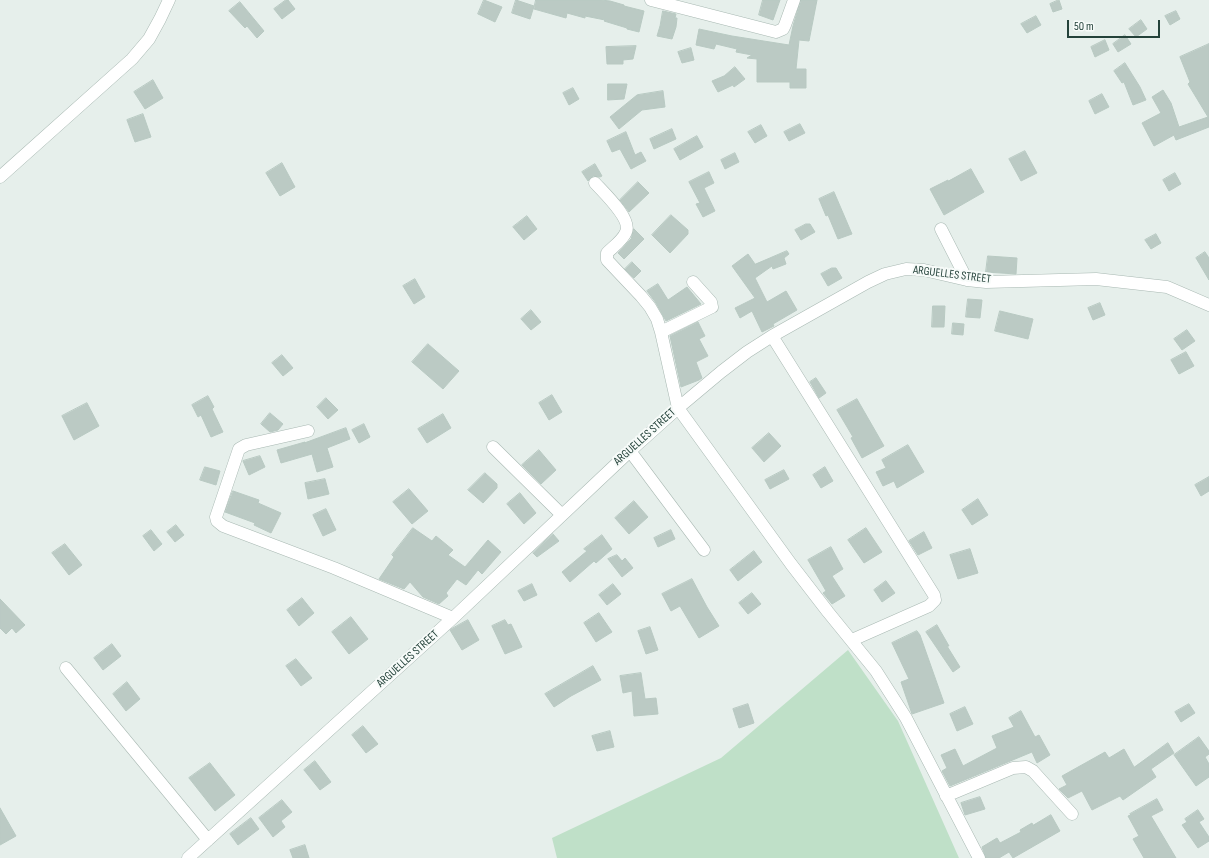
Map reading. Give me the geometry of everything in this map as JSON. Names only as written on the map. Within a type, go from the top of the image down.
[{"type":"street","points":[[0,177],[132,59],[149,39],[168,0]]},
{"type":"street","points":[[651,0],[776,32],[782,29],[785,25],[794,0]]},
{"type":"street","points":[[595,183],[622,213],[627,226],[627,231],[607,253],[607,260],[641,296],[657,319],[678,408],[828,612],[876,670],[891,693],[979,858]]},
{"type":"street","points":[[941,229],[967,280]]},
{"type":"street","name":"ARGUELLES STREET","points":[[188,858],[453,618],[630,451],[678,408],[721,372],[772,336],[868,282],[885,274],[906,269],[924,270],[967,280],[986,282],[1096,279],[1167,287],[1209,305]]},
{"type":"street","points":[[661,332],[712,307],[711,302],[692,282]]},
{"type":"street","points":[[772,336],[934,595],[935,600],[929,606],[852,640]]},
{"type":"street","points":[[308,431],[246,445],[239,449],[216,517],[217,521],[223,526],[334,568],[453,618]]},
{"type":"street","points":[[493,447],[562,515]]},
{"type":"street","points":[[630,451],[704,550]]},
{"type":"street","points":[[66,668],[208,840]]},
{"type":"street","points":[[946,796],[1013,768],[1026,768],[1033,771],[1072,814]]},
{"type":"green space","points":[[848,650],[898,721],[959,858],[557,858],[552,838],[721,758]]},
{"type":"building","points":[[288,0],[295,9],[282,19],[274,9]]},
{"type":"building","points":[[484,0],[502,7],[495,22],[478,14]]},
{"type":"building","points":[[516,0],[534,6],[530,19],[512,13]]},
{"type":"building","points":[[536,0],[601,0],[610,1],[644,11],[639,32],[604,21],[605,20],[585,16],[585,18],[567,13],[566,18],[534,9]]},
{"type":"building","points":[[763,0],[780,0],[773,20],[759,15]]},
{"type":"building","points":[[801,0],[817,0],[809,41],[799,40],[796,69],[806,69],[806,88],[790,88],[790,82],[757,82],[757,59],[747,58],[752,55],[736,52],[737,49],[716,44],[714,49],[696,45],[699,29],[789,45]]},
{"type":"building","points":[[1059,0],[1062,9],[1053,12],[1050,4]]},
{"type":"building","points":[[240,2],[264,31],[257,38],[247,26],[245,28],[229,11]]},
{"type":"building","points":[[663,11],[676,14],[676,27],[672,39],[657,36]]},
{"type":"building","points":[[1176,11],[1180,19],[1170,25],[1165,16]]},
{"type":"building","points":[[1036,16],[1041,25],[1027,33],[1021,24]]},
{"type":"building","points":[[1141,20],[1147,29],[1136,37],[1129,29]]},
{"type":"building","points":[[1125,35],[1131,44],[1118,52],[1113,44]]},
{"type":"building","points":[[1105,40],[1109,50],[1095,57],[1091,47]]},
{"type":"building","points":[[1209,44],[1209,127],[1176,140],[1174,135],[1154,146],[1142,123],[1161,113],[1152,97],[1163,90],[1171,103],[1179,127],[1208,117],[1188,84],[1190,82],[1180,57]]},
{"type":"building","points":[[636,46],[633,59],[623,60],[623,64],[607,64],[606,47]]},
{"type":"building","points":[[691,48],[694,60],[682,63],[678,52]]},
{"type":"building","points":[[1125,63],[1146,100],[1133,105],[1124,82],[1122,83],[1114,71]]},
{"type":"building","points":[[735,67],[745,79],[734,87],[733,85],[718,92],[712,81],[724,76]]},
{"type":"building","points":[[153,80],[163,98],[145,109],[134,92]]},
{"type":"building","points":[[608,84],[627,84],[624,99],[608,100]]},
{"type":"building","points":[[573,88],[579,99],[569,105],[563,93]]},
{"type":"building","points":[[663,91],[665,107],[642,110],[619,129],[610,117],[637,95]]},
{"type":"building","points":[[1102,94],[1109,107],[1095,114],[1089,101]]},
{"type":"building","points":[[143,114],[151,137],[135,142],[127,120]]},
{"type":"building","points":[[800,124],[805,133],[789,141],[784,132]]},
{"type":"building","points":[[761,125],[767,136],[755,143],[748,132]]},
{"type":"building","points":[[672,129],[676,139],[654,149],[650,139]]},
{"type":"building","points":[[626,132],[635,155],[641,152],[646,161],[631,169],[620,149],[612,152],[607,141]]},
{"type":"building","points":[[697,136],[703,147],[680,160],[674,149]]},
{"type":"building","points":[[1025,151],[1037,173],[1021,181],[1009,159]]},
{"type":"building","points":[[735,153],[739,162],[725,169],[721,160]]},
{"type":"building","points":[[282,163],[295,187],[280,196],[266,173]]},
{"type":"building","points":[[595,164],[602,176],[593,176],[588,181],[582,172]]},
{"type":"building","points":[[971,169],[984,192],[944,215],[930,189]]},
{"type":"building","points":[[709,172],[714,183],[704,188],[715,211],[703,217],[696,204],[700,203],[689,182]]},
{"type":"building","points":[[1175,173],[1181,184],[1169,191],[1163,180]]},
{"type":"building","points":[[638,182],[649,193],[629,212],[620,200]]},
{"type":"building","points":[[834,192],[852,234],[838,239],[828,215],[826,216],[819,199]]},
{"type":"building","points":[[671,215],[688,230],[688,234],[670,253],[652,235]]},
{"type":"building","points":[[527,216],[537,229],[524,240],[513,227]]},
{"type":"building","points":[[806,224],[810,224],[815,232],[801,240],[795,230]]},
{"type":"building","points":[[634,229],[644,239],[624,259],[618,253],[631,239]]},
{"type":"building","points":[[1156,234],[1161,243],[1151,249],[1145,240]]},
{"type":"building","points":[[787,251],[789,254],[784,258],[786,264],[773,269],[772,266],[755,278],[767,302],[786,291],[797,310],[773,324],[774,326],[762,332],[752,311],[740,318],[735,308],[755,298],[732,266],[748,254],[755,264]]},
{"type":"building","points":[[1205,252],[1209,258],[1209,280],[1196,258]]},
{"type":"building","points":[[988,256],[1017,258],[1016,274],[986,272]]},
{"type":"building","points":[[632,262],[641,271],[634,278],[625,269]]},
{"type":"building","points":[[832,268],[836,268],[842,278],[828,286],[821,274]]},
{"type":"building","points":[[415,279],[425,297],[414,304],[403,286]]},
{"type":"building","points":[[658,284],[668,300],[687,287],[701,304],[666,321],[647,291]]},
{"type":"building","points":[[968,299],[982,300],[980,318],[966,317]]},
{"type":"building","points":[[1100,303],[1105,315],[1093,320],[1088,308]]},
{"type":"building","points":[[933,306],[945,306],[944,327],[932,327]]},
{"type":"building","points":[[531,310],[541,322],[531,330],[521,319]]},
{"type":"building","points":[[1000,311],[1033,319],[1028,339],[995,331]]},
{"type":"building","points":[[698,322],[705,336],[699,339],[708,356],[696,362],[702,378],[681,387],[670,336]]},
{"type":"building","points":[[953,323],[964,324],[963,335],[952,334]]},
{"type":"building","points":[[1187,330],[1195,341],[1182,350],[1174,339]]},
{"type":"building","points":[[428,344],[459,371],[443,389],[412,362]]},
{"type":"building","points":[[1186,352],[1194,366],[1179,374],[1171,360]]},
{"type":"building","points":[[282,355],[293,368],[283,376],[272,363]]},
{"type":"building","points":[[816,378],[826,393],[819,398],[810,382]]},
{"type":"building","points":[[552,395],[562,412],[549,420],[539,403]]},
{"type":"building","points":[[208,396],[214,407],[212,409],[223,432],[211,437],[201,415],[198,417],[192,405]]},
{"type":"building","points":[[326,398],[338,410],[328,419],[317,407]]},
{"type":"building","points":[[857,399],[884,446],[862,458],[851,438],[853,437],[837,410]]},
{"type":"building","points":[[87,403],[99,426],[74,440],[62,416]]},
{"type":"building","points":[[270,413],[283,424],[278,430],[270,432],[261,424]]},
{"type":"building","points":[[443,414],[451,428],[427,443],[418,429]]},
{"type":"building","points":[[364,424],[370,437],[359,443],[352,430]]},
{"type":"building","points":[[346,428],[350,439],[327,448],[333,467],[317,472],[312,454],[281,463],[277,450],[305,442],[304,443]]},
{"type":"building","points":[[769,433],[781,446],[764,462],[752,448]]},
{"type":"building","points":[[908,445],[924,472],[897,488],[894,481],[883,486],[876,472],[886,468],[882,460]]},
{"type":"building","points":[[539,450],[556,470],[541,484],[522,465]]},
{"type":"building","points":[[260,456],[265,467],[249,475],[243,461]]},
{"type":"building","points":[[205,467],[220,471],[216,485],[200,480]]},
{"type":"building","points":[[825,467],[833,481],[821,488],[813,475]]},
{"type":"building","points":[[784,470],[789,479],[770,489],[765,480]]},
{"type":"building","points":[[485,473],[497,484],[497,488],[483,503],[468,490]]},
{"type":"building","points":[[1209,477],[1209,491],[1201,496],[1195,485]]},
{"type":"building","points":[[325,479],[329,494],[308,499],[305,483]]},
{"type":"building","points":[[409,489],[428,511],[412,524],[393,502]]},
{"type":"building","points":[[233,491],[259,500],[258,503],[281,513],[271,533],[254,525],[255,523],[225,512]]},
{"type":"building","points":[[520,493],[536,513],[524,524],[507,504]]},
{"type":"building","points":[[978,499],[988,515],[972,525],[962,510]]},
{"type":"building","points":[[634,501],[648,517],[629,534],[615,518]]},
{"type":"building","points":[[326,509],[336,530],[323,536],[313,515]]},
{"type":"building","points":[[176,525],[184,535],[175,542],[167,532]]},
{"type":"building","points":[[413,528],[432,541],[436,536],[453,550],[448,555],[465,567],[488,540],[501,552],[482,574],[478,570],[466,585],[457,579],[446,593],[448,596],[439,604],[423,597],[410,582],[404,589],[379,579],[394,557],[392,555]]},
{"type":"building","points":[[866,528],[882,552],[864,563],[848,540]]},
{"type":"building","points":[[151,530],[162,544],[154,551],[143,536]]},
{"type":"building","points":[[671,530],[675,539],[658,547],[654,538]]},
{"type":"building","points":[[924,532],[932,548],[918,555],[909,541]]},
{"type":"building","points":[[553,534],[559,541],[537,557],[533,553]]},
{"type":"building","points":[[602,535],[612,549],[596,563],[594,561],[570,582],[562,572],[587,551],[584,549]]},
{"type":"building","points":[[65,544],[82,565],[69,575],[52,553]]},
{"type":"building","points":[[831,547],[843,569],[832,576],[845,596],[832,604],[823,593],[826,591],[808,560]]},
{"type":"building","points":[[970,549],[978,573],[958,579],[950,555]]},
{"type":"building","points":[[754,551],[762,562],[738,581],[730,570]]},
{"type":"building","points":[[617,555],[622,561],[625,558],[633,568],[622,577],[608,559]]},
{"type":"building","points":[[692,579],[719,626],[699,638],[680,606],[671,611],[662,594]]},
{"type":"building","points":[[886,581],[895,593],[882,602],[874,590]]},
{"type":"building","points":[[532,584],[537,595],[524,601],[518,591]]},
{"type":"building","points":[[613,584],[621,594],[607,605],[599,595]]},
{"type":"building","points":[[752,593],[761,604],[748,614],[739,603]]},
{"type":"building","points":[[302,598],[314,613],[299,626],[287,610]]},
{"type":"building","points":[[0,599],[25,625],[16,633],[12,628],[6,634],[0,628]]},
{"type":"building","points":[[599,613],[612,632],[596,642],[584,623]]},
{"type":"building","points":[[351,617],[368,639],[349,654],[332,632]]},
{"type":"building","points":[[468,620],[479,640],[462,650],[450,630]]},
{"type":"building","points":[[505,620],[508,625],[511,624],[522,647],[505,654],[492,626]]},
{"type":"building","points":[[937,625],[949,646],[947,646],[960,667],[953,672],[926,632]]},
{"type":"building","points":[[650,627],[658,650],[646,654],[638,631]]},
{"type":"building","points":[[917,631],[920,635],[944,703],[912,714],[901,682],[909,679],[892,643]]},
{"type":"building","points":[[112,644],[121,656],[103,670],[94,658]]},
{"type":"building","points":[[296,659],[312,678],[301,686],[286,666]]},
{"type":"building","points":[[593,666],[601,680],[554,707],[545,694]]},
{"type":"building","points":[[641,673],[645,699],[656,698],[658,714],[634,716],[632,691],[623,693],[620,676]]},
{"type":"building","points":[[127,682],[140,699],[126,711],[113,694]]},
{"type":"building","points":[[748,704],[754,723],[739,728],[733,709]]},
{"type":"building","points":[[1189,704],[1195,713],[1181,722],[1175,712]]},
{"type":"building","points":[[965,707],[973,724],[957,731],[950,714]]},
{"type":"building","points":[[1021,711],[1035,737],[1039,735],[1050,755],[1037,763],[1032,752],[950,786],[942,771],[947,768],[941,755],[955,749],[963,766],[997,748],[992,736],[1014,727],[1009,718]]},
{"type":"building","points":[[363,726],[378,744],[366,753],[352,735]]},
{"type":"building","points":[[610,731],[614,747],[597,751],[592,736]]},
{"type":"building","points":[[1199,737],[1209,751],[1209,754],[1205,757],[1209,764],[1209,777],[1196,786],[1174,755]]},
{"type":"building","points":[[1168,743],[1174,753],[1151,769],[1156,777],[1123,800],[1120,796],[1092,810],[1082,791],[1068,798],[1059,789],[1067,785],[1062,776],[1105,752],[1109,758],[1124,749],[1134,767]]},
{"type":"building","points":[[315,761],[331,782],[320,790],[304,770]]},
{"type":"building","points":[[210,763],[235,795],[215,811],[189,778]]},
{"type":"building","points":[[980,797],[985,809],[965,815],[961,803]]},
{"type":"building","points":[[1157,799],[1163,810],[1151,816],[1176,858],[1144,858],[1133,839],[1139,836],[1128,816]]},
{"type":"building","points":[[282,800],[292,812],[281,821],[285,827],[273,837],[259,818]]},
{"type":"building","points":[[0,808],[16,836],[0,845]]},
{"type":"building","points":[[1198,810],[1204,819],[1199,822],[1209,837],[1209,841],[1198,848],[1182,825],[1187,822],[1185,819]]},
{"type":"building","points":[[1051,815],[1060,831],[1013,858],[1009,852],[999,858],[986,858],[982,847],[997,838],[1000,843],[1021,832],[1020,830],[1032,823],[1033,825]]},
{"type":"building","points":[[251,818],[259,829],[238,845],[230,834]]},
{"type":"building","points":[[305,845],[309,858],[293,858],[290,850]]}]
